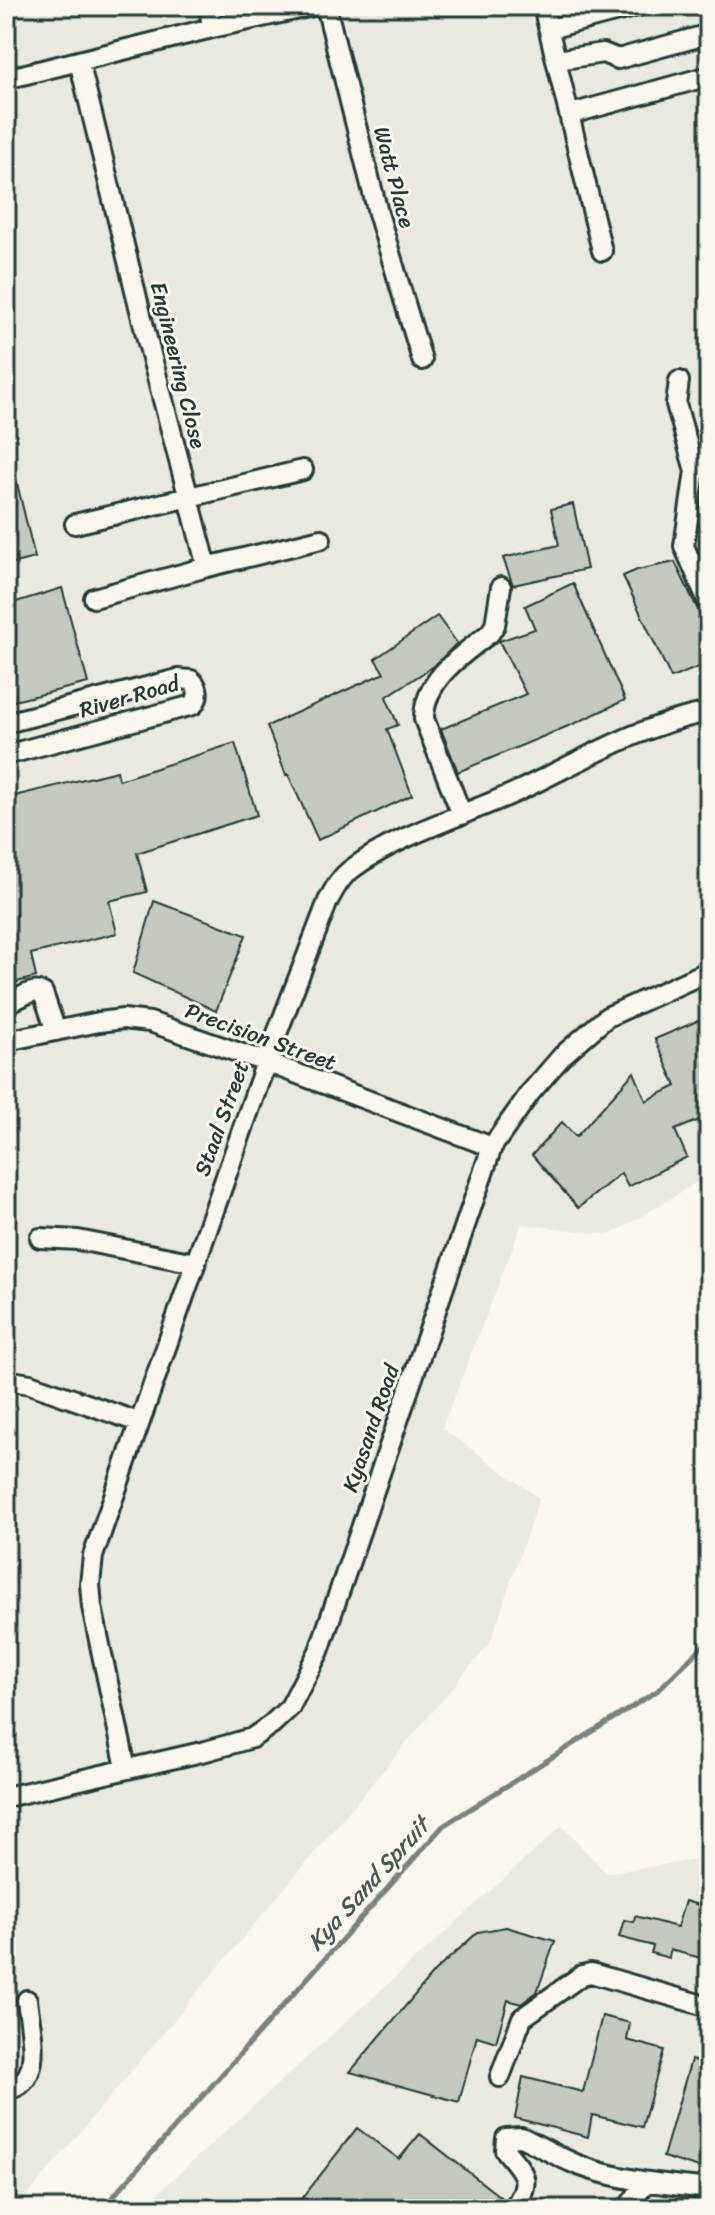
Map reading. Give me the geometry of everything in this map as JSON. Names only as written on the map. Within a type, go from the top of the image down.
[{"type":"street","points":[[209,6],[212,28]]},
{"type":"street","points":[[6,79],[313,6]]},
{"type":"street","name":"Watt Place","points":[[326,6],[378,213],[422,360]]},
{"type":"street","points":[[602,251],[547,14],[638,6]]},
{"type":"street","points":[[557,60],[603,53],[618,59],[709,34]]},
{"type":"street","name":"Engineering Close","points":[[79,61],[207,567]]},
{"type":"street","points":[[571,114],[709,76]]},
{"type":"street","points":[[679,381],[676,404],[695,471],[684,546],[709,604]]},
{"type":"street","points":[[75,524],[303,470]]},
{"type":"street","points":[[94,598],[321,539]]},
{"type":"street","points":[[462,815],[424,719],[424,709],[427,697],[441,675],[490,633],[495,625],[501,587]]},
{"type":"street","name":"River Road","points":[[6,723],[178,679],[191,680],[197,689],[198,696],[193,705],[6,755]]},
{"type":"street","name":"Staal Street","points":[[126,1768],[97,1634],[90,1584],[93,1556],[266,1062],[328,901],[339,881],[377,855],[415,835],[662,723],[709,712]]},
{"type":"street","name":"Kyasand Road","points":[[6,1797],[252,1738],[290,1707],[319,1651],[492,1147],[530,1093],[563,1055],[607,1017],[709,971]]},
{"type":"street","points":[[6,1002],[32,991],[43,993],[56,1031]]},
{"type":"street","name":"Precision Street","points":[[6,1041],[123,1019],[150,1022],[492,1147]]},
{"type":"street","points":[[40,1238],[78,1240],[195,1263]]},
{"type":"street","points":[[6,1380],[30,1384],[138,1422]]},
{"type":"street","points":[[500,2077],[522,2018],[582,1975],[591,1973],[709,2007]]},
{"type":"street","points":[[6,2090],[24,2083],[32,2065],[27,2000]]},
{"type":"street","points":[[513,2209],[525,2190],[526,2180],[523,2169],[505,2150],[506,2138],[510,2137],[521,2137],[577,2164],[646,2182],[709,2189]]},
{"type":"street","points":[[627,2209],[646,2182]]},
{"type":"shaded area","points":[[6,6],[709,6],[709,1175],[610,1235],[522,1224],[442,1428],[539,1498],[490,1643],[16,2209],[6,2209]]},
{"type":"shaded area","points":[[562,1826],[606,1873],[709,1858],[709,2209],[140,2209]]},
{"type":"building","points":[[11,458],[35,558],[6,565],[6,459]]},
{"type":"building","points":[[573,504],[587,569],[513,585],[503,558],[559,545],[551,509]]},
{"type":"building","points":[[675,562],[709,633],[709,663],[671,678],[623,576]]},
{"type":"building","points":[[573,583],[625,700],[458,772],[441,729],[526,694],[499,641],[535,629],[525,606]]},
{"type":"building","points":[[62,588],[88,683],[6,703],[6,605]]},
{"type":"building","points":[[437,616],[457,643],[434,666],[386,697],[398,725],[387,729],[412,795],[318,840],[286,775],[267,726],[384,673],[375,659]]},
{"type":"building","points":[[235,743],[257,815],[137,853],[147,892],[109,901],[117,933],[31,954],[36,977],[6,985],[6,804],[11,804],[10,797],[117,771],[119,780]]},
{"type":"building","points":[[154,901],[246,935],[216,1011],[133,973]]},
{"type":"building","points":[[709,1016],[709,1116],[675,1130],[687,1157],[628,1187],[621,1173],[578,1208],[532,1155],[562,1122],[576,1137],[634,1072],[646,1101],[676,1086],[655,1039]]},
{"type":"building","points":[[685,1901],[709,1908],[709,1960],[670,1950],[669,1958],[651,1953],[653,1946],[619,1937],[624,1920],[634,1922],[635,1916],[677,1927]]},
{"type":"building","points":[[506,1927],[555,1941],[537,1992],[521,2004],[508,2000],[496,2042],[477,2036],[459,2102],[350,2072],[434,1972],[478,1932]]},
{"type":"building","points":[[602,2016],[630,2023],[627,2040],[664,2050],[642,2127],[592,2115],[588,2137],[515,2118],[523,2077],[583,2092]]},
{"type":"building","points":[[691,2060],[709,2064],[709,2171],[663,2157]]},
{"type":"building","points":[[357,2128],[399,2159],[420,2134],[504,2200],[497,2209],[294,2209]]},
{"type":"waterway","name":"Kya Sand Spruit","points":[[102,2209],[443,1826],[657,1691],[709,1640]]}]
